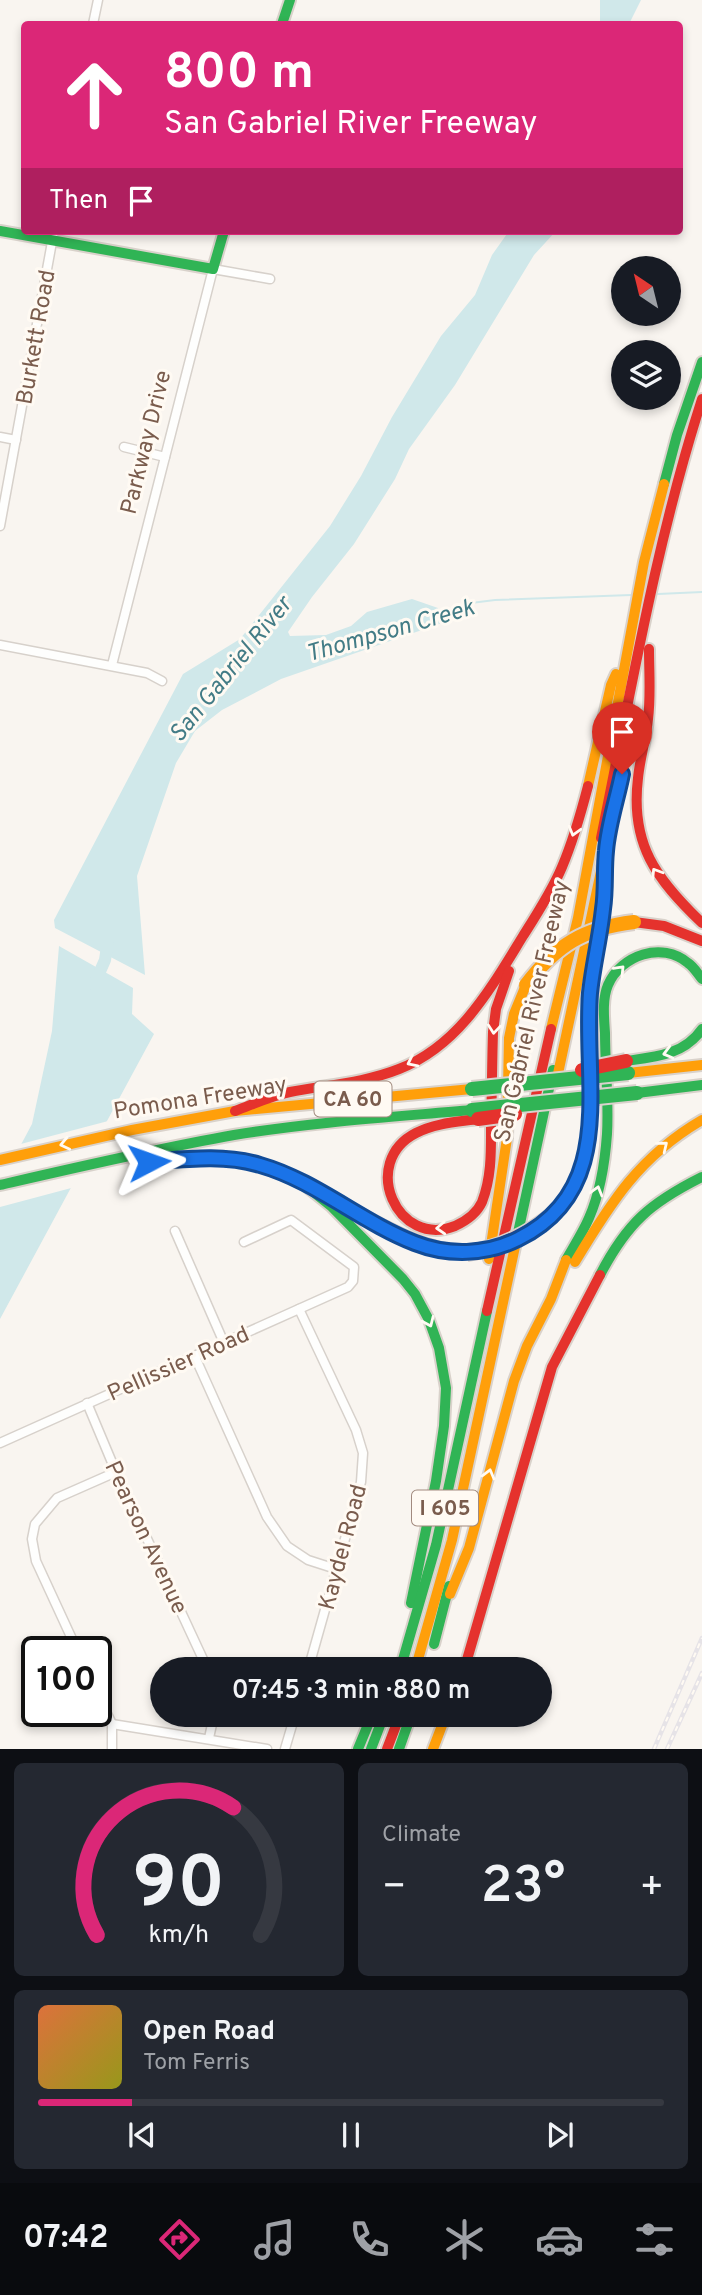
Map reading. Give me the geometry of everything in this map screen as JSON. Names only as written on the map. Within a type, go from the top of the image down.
[{"type":"main road","points":[[283,21],[290,0]]},
{"type":"main road","points":[[0,231],[21,233]]},
{"type":"main road","name":"Parkway Drive","points":[[213,270],[223,235]]},
{"type":"main road","points":[[53,236],[213,270]]},
{"type":"main road","name":"San Gabriel River Freeway","points":[[406,1657],[436,1545],[519,1165],[575,931],[627,649],[641,633],[677,435],[702,362]]},
{"type":"main road","points":[[655,562],[677,461],[702,387]]},
{"type":"main road","points":[[655,562],[702,400]]},
{"type":"main road","name":"San Gabriel River Freeway","points":[[430,1657],[444,1609],[649,649],[641,633],[655,562],[684,483],[702,422]]},
{"type":"main road","points":[[598,803],[608,782],[641,633]]},
{"type":"main road","points":[[410,1657],[443,1576],[454,1528],[518,1237],[641,633]]},
{"type":"main road","points":[[231,1112],[270,1097],[389,1073],[429,1053],[459,1030],[477,1008],[533,919],[567,858],[611,685],[627,649]]},
{"type":"main road","points":[[649,649],[649,712],[636,798],[638,833],[644,851],[664,885],[702,923]]},
{"type":"main road","points":[[121,1158],[149,1162],[220,1158],[259,1165],[301,1182],[415,1243],[438,1250],[467,1252],[498,1248],[536,1229],[557,1211],[575,1185],[589,1137],[589,1007],[604,909],[606,849]]},
{"type":"main road","points":[[475,1114],[417,1131],[397,1147],[387,1171],[387,1184],[389,1196],[405,1218],[428,1229],[455,1227],[475,1214],[487,1194],[491,1151],[491,1064],[496,1009],[506,977],[533,919]]},
{"type":"main road","points":[[475,1368],[507,1138],[510,1026],[526,985],[547,958],[570,940],[596,929],[634,922],[664,926],[702,942]]},
{"type":"main road","points":[[444,1609],[469,1548],[514,1381],[563,1267],[589,1218],[604,1164],[608,1117],[604,1008],[607,986],[630,959],[654,952],[681,958],[690,964],[702,979]]},
{"type":"main road","points":[[627,1067],[678,1051],[689,1044],[702,1029]]},
{"type":"main road","name":"Pomona Freeway","points":[[0,1160],[132,1130],[231,1112],[509,1085],[627,1067],[702,1065]]},
{"type":"main road","name":"Pomona Freeway","points":[[0,1185],[234,1135],[326,1123],[475,1114],[702,1085]]},
{"type":"main road","points":[[551,1298],[627,1181],[660,1147],[702,1120]]},
{"type":"main road","points":[[409,1657],[449,1534],[522,1183],[519,1165]]},
{"type":"main road","points":[[468,1657],[551,1367],[610,1255],[629,1228],[660,1200],[702,1177]]},
{"type":"main road","points":[[301,1182],[331,1206],[415,1294],[429,1320],[443,1367],[446,1388],[444,1426],[436,1481],[407,1620],[407,1646]]},
{"type":"main road","points":[[358,1749],[367,1727]]},
{"type":"main road","points":[[371,1749],[379,1727]]},
{"type":"main road","points":[[384,1749],[390,1727]]},
{"type":"main road","points":[[384,1749],[394,1727]]},
{"type":"main road","points":[[399,1749],[407,1727]]},
{"type":"main road","points":[[433,1749],[441,1727]]},
{"type":"street","points":[[94,21],[98,0]]},
{"type":"street","name":"Burkett Road","points":[[0,526],[53,236]]},
{"type":"street","points":[[213,270],[270,279]]},
{"type":"street","name":"Parkway Drive","points":[[112,665],[213,270]]},
{"type":"street","points":[[0,437],[16,440]]},
{"type":"street","points":[[124,447],[165,457]]},
{"type":"street","points":[[0,645],[112,665],[147,673],[162,681]]},
{"type":"street","name":"Pellissier Road","points":[[0,1443],[348,1287],[353,1281],[354,1267],[291,1220],[244,1242]]},
{"type":"street","points":[[176,1231],[224,1343]]},
{"type":"street","name":"Kaydel Road","points":[[299,1309],[356,1430],[363,1453],[361,1482],[312,1657]]},
{"type":"street","points":[[195,1357],[267,1517],[287,1546],[308,1560],[336,1569]]},
{"type":"street","name":"Pearson Avenue","points":[[87,1403],[202,1657]]},
{"type":"street","points":[[71,1636],[36,1561],[32,1539],[35,1524],[57,1498],[116,1472]]},
{"type":"street","points":[[112,1724],[267,1749]]},
{"type":"street","points":[[111,1749],[112,1727]]},
{"type":"street","points":[[209,1738],[211,1727]]},
{"type":"street","points":[[285,1749],[291,1727]]},
{"type":"water","points":[[600,0],[641,0],[630,21],[600,21]]},
{"type":"water","points":[[506,235],[552,235],[534,255],[455,385],[409,449],[395,479],[354,544],[288,632],[290,636],[326,635],[351,626],[367,612],[412,599],[438,608],[442,623],[281,679],[222,710],[195,731],[176,763],[137,876],[145,975],[55,928],[54,920],[183,674],[240,639],[330,526],[441,336],[475,295],[492,255]]},
{"type":"water","points":[[59,946],[133,988],[132,1014],[154,1034],[0,1319],[0,1184],[32,1124],[52,1031]]},
{"type":"pier","points":[[112,1120],[75,1187],[0,1207],[0,1177],[17,1145]]},
{"type":"waterway","name":"Thompson Creek","points":[[658,594],[702,592]]},
{"type":"waterway","name":"Thompson Creek","points":[[439,613],[471,603],[495,600],[631,595]]},
{"type":"waterway","name":"San Gabriel River","points":[[94,985],[105,960],[108,940]]},
{"type":"railway","points":[[654,1749],[702,1638]]},
{"type":"railway","points":[[667,1749],[702,1673]]},
{"type":"traffic: fast","points":[[283,21],[290,0]]},
{"type":"traffic: fast","points":[[0,231],[21,235]]},
{"type":"traffic: fast","points":[[22,235],[213,269],[223,235]]},
{"type":"traffic: fast","points":[[664,484],[677,435],[702,362]]},
{"type":"traffic: fast","points":[[566,1260],[593,1208],[603,1166],[607,1122],[604,1009],[608,985],[622,966],[643,954],[655,952],[678,956],[702,979]]},
{"type":"traffic: fast","points":[[626,1061],[658,1056],[678,1049],[695,1038],[702,1029]]},
{"type":"traffic: fast","points":[[516,1242],[553,1070]]},
{"type":"traffic: fast","points":[[472,1089],[628,1073]]},
{"type":"traffic: fast","points":[[637,1093],[702,1085]]},
{"type":"traffic: fast","points":[[472,1110],[637,1093]]},
{"type":"traffic: fast","points":[[0,1185],[146,1152],[264,1130],[472,1110]]},
{"type":"traffic: fast","points":[[600,1275],[620,1241],[642,1216],[668,1196],[702,1177]]},
{"type":"traffic: fast","points":[[301,1182],[331,1206],[403,1279],[415,1294],[429,1320],[439,1348],[446,1388],[444,1426],[436,1481],[411,1603]]},
{"type":"traffic: fast","points":[[404,1657],[436,1545],[487,1311]]},
{"type":"traffic: fast","points":[[434,1644],[449,1586]]},
{"type":"traffic: fast","points":[[358,1749],[367,1727]]},
{"type":"traffic: fast","points":[[371,1749],[379,1727]]},
{"type":"traffic: fast","points":[[399,1749],[407,1727]]},
{"type":"traffic: slow","points":[[551,1029],[578,918],[644,562],[664,484]]},
{"type":"traffic: slow","points":[[588,786],[611,685],[616,674]]},
{"type":"traffic: slow","points":[[556,1083],[610,829]]},
{"type":"traffic: slow","points":[[557,1211],[584,1160],[589,1136],[589,1005],[604,889]]},
{"type":"traffic: slow","points":[[526,985],[548,959],[572,941],[600,929],[634,922]]},
{"type":"traffic: slow","points":[[489,1259],[507,1138],[509,1038],[514,1014],[526,985]]},
{"type":"traffic: slow","points":[[628,1073],[702,1065]]},
{"type":"traffic: slow","points":[[0,1160],[132,1130],[235,1111],[472,1089]]},
{"type":"traffic: slow","points":[[575,1262],[615,1200],[644,1165],[680,1134],[702,1120]]},
{"type":"traffic: slow","points":[[134,1159],[152,1161],[218,1158],[244,1162],[308,1186]]},
{"type":"traffic: slow","points":[[419,1657],[452,1540],[516,1242]]},
{"type":"traffic: slow","points":[[450,1594],[469,1548],[514,1381],[566,1260]]},
{"type":"traffic: slow","points":[[433,1749],[441,1727]]},
{"type":"traffic: jam","points":[[601,838],[658,562],[702,399]]},
{"type":"traffic: jam","points":[[649,649],[649,710],[638,778],[638,822],[650,859],[659,875],[702,923]]},
{"type":"traffic: jam","points":[[235,1111],[283,1094],[386,1074],[420,1059],[456,1031],[486,995],[549,894],[570,847],[588,786]]},
{"type":"traffic: jam","points":[[634,922],[664,926],[702,941]]},
{"type":"traffic: jam","points":[[478,1119],[431,1127],[416,1133],[399,1146],[390,1163],[388,1181],[392,1199],[402,1214],[416,1225],[434,1230],[455,1226],[471,1216],[482,1202],[490,1163],[493,1032],[496,1009],[509,971]]},
{"type":"traffic: jam","points":[[487,1311],[551,1029]]},
{"type":"traffic: jam","points":[[582,1070],[626,1061]]},
{"type":"traffic: jam","points":[[478,1119],[515,1114]]},
{"type":"traffic: jam","points":[[326,1195],[411,1238],[447,1250],[467,1253]]},
{"type":"traffic: jam","points":[[467,1253],[492,1248],[515,1239],[557,1211]]},
{"type":"traffic: jam","points":[[468,1657],[552,1367],[600,1275]]},
{"type":"traffic: jam","points":[[387,1749],[395,1727]]},
{"type":"route","points":[[149,1162],[216,1158],[259,1165],[333,1199],[402,1237],[438,1250],[467,1252],[498,1248],[536,1229],[557,1211],[575,1185],[588,1150],[591,1123],[590,992],[604,909],[606,849],[622,774]]}]
